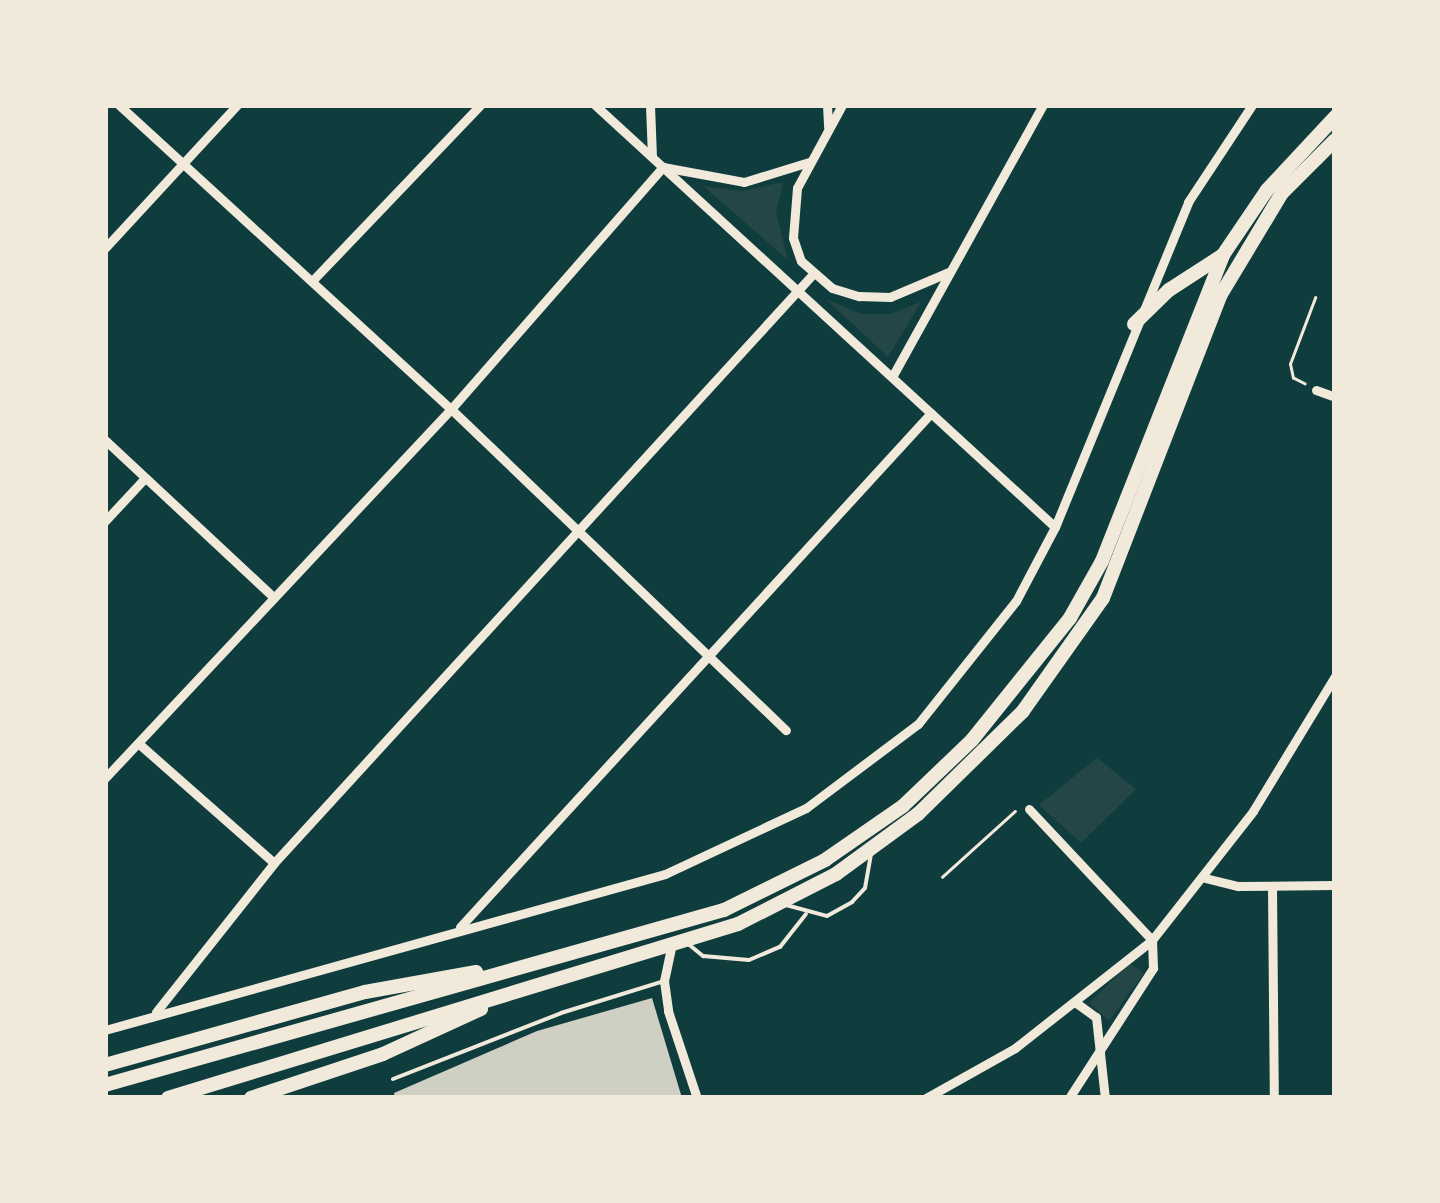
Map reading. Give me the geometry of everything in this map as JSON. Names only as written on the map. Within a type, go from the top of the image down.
[{"type":"highway","points":[[105,1085],[708,915],[785,882],[902,806],[972,740],[1035,668],[1102,562],[1224,255],[1267,190],[1335,118]]},
{"type":"highway","points":[[168,1098],[518,990],[688,943],[786,904],[872,851],[990,746],[1071,648],[1122,560],[1220,296],[1282,193],[1335,140]]},
{"type":"highway","points":[[1315,162],[1335,150]]},
{"type":"highway","points":[[1134,324],[1169,290],[1224,255]]},
{"type":"highway","points":[[105,1064],[365,992],[512,969]]},
{"type":"highway","points":[[251,1098],[383,1054],[518,990]]},
{"type":"street","points":[[119,105],[451,409],[708,651],[786,730]]},
{"type":"street","points":[[105,248],[237,105]]},
{"type":"street","points":[[312,281],[480,105]]},
{"type":"street","points":[[596,105],[1054,527]]},
{"type":"street","points":[[650,105],[652,157]]},
{"type":"street","points":[[827,105],[828,130]]},
{"type":"street","points":[[842,105],[797,188],[793,238],[812,275],[859,296],[890,296],[949,272]]},
{"type":"street","points":[[892,377],[1042,105]]},
{"type":"street","points":[[105,1030],[156,1012],[665,874],[806,808],[918,724],[965,672],[1016,601],[1054,527],[1134,324],[1188,202],[1252,105]]},
{"type":"street","points":[[663,167],[744,182],[809,162]]},
{"type":"street","points":[[105,778],[451,409],[663,167]]},
{"type":"street","points":[[156,1012],[274,863],[812,275]]},
{"type":"street","points":[[1316,390],[1335,396]]},
{"type":"street","points":[[458,930],[708,651],[931,413]]},
{"type":"street","points":[[105,440],[272,596]]},
{"type":"street","points":[[105,521],[145,478]]},
{"type":"street","points":[[926,1098],[1015,1048],[1152,940],[1205,878],[1335,676]]},
{"type":"street","points":[[138,743],[274,863]]},
{"type":"street","points":[[1029,809],[1152,940],[1154,968],[1104,1050],[1069,1098]]},
{"type":"street","points":[[1205,878],[1272,887],[1335,885]]},
{"type":"street","points":[[1272,887],[1274,1098]]},
{"type":"street","points":[[671,948],[664,982],[697,1098]]},
{"type":"street","points":[[1074,1002],[1096,1017],[1104,1050],[1105,1098]]},
{"type":"lane","points":[[786,904],[806,914],[828,916],[852,902],[865,888],[872,851]]},
{"type":"lane","points":[[688,943],[702,956],[749,960],[780,947],[806,914]]},
{"type":"lane","points":[[393,1079],[561,1013],[664,982]]},
{"type":"path","points":[[1315,298],[1290,364],[1293,378],[1316,390]]},
{"type":"path","points":[[942,878],[1017,810],[1029,809]]},
{"type":"shaded area","points":[[783,182],[776,213],[788,260],[703,186],[742,191]]},
{"type":"shaded area","points":[[826,299],[861,314],[890,314],[921,302],[888,357]]},
{"type":"shaded area","points":[[1097,758],[1136,789],[1081,843],[1039,805]]},
{"type":"shaded area","points":[[1130,963],[1144,973],[1109,1021],[1089,1003]]},
{"type":"building","points":[[652,998],[682,1098],[395,1098],[394,1093],[537,1031]]}]
